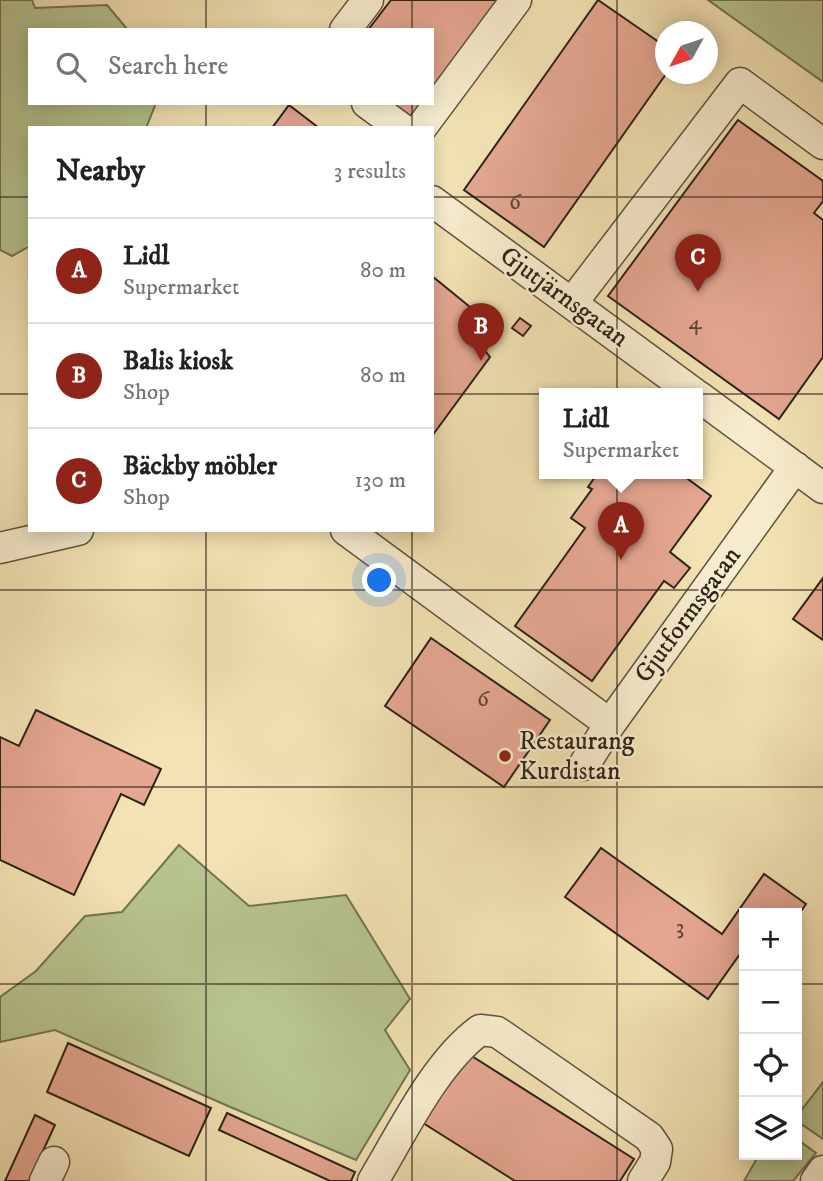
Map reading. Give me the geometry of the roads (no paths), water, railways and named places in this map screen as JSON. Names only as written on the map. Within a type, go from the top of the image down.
[{"type":"street","points":[[347,28],[368,0]]},
{"type":"street","points":[[422,126],[516,0]]},
{"type":"street","points":[[572,303],[740,83],[823,144]]},
{"type":"street","points":[[370,105],[398,126]]},
{"type":"street","name":"Gjutjärnsgatan","points":[[434,205],[687,388]]},
{"type":"street","name":"Gjutjärnsgatan","points":[[703,399],[822,485]]},
{"type":"street","name":"Gjutformsgatan","points":[[584,765],[610,724],[795,467]]},
{"type":"street","points":[[0,548],[69,532]]},
{"type":"street","points":[[348,532],[610,724]]},
{"type":"street","points":[[373,1181],[435,1080],[464,1041],[480,1030],[498,1032],[649,1137],[657,1149],[655,1162],[643,1181]]},
{"type":"street","points":[[816,1181],[823,1171]]},
{"type":"place","name":"Bäckby möbler","points":[[698,292]]},
{"type":"place","name":"Balis kiosk","points":[[481,361]]},
{"type":"place","name":"Lidl","points":[[621,560]]},
{"type":"place","name":"Restaurang Kurdistan","points":[[505,756]]}]
